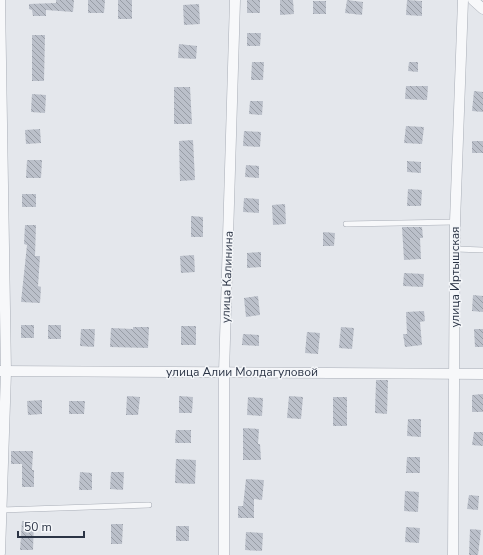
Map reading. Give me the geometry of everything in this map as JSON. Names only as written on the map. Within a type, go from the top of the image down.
[{"type":"street","points":[[0,0],[3,372],[0,554]]},
{"type":"street","name":"улица Калинина","points":[[224,555],[224,372],[235,0]]},
{"type":"street","name":"улица Иртышская","points":[[453,555],[455,222],[463,0]]},
{"type":"street","points":[[473,0],[483,8]]},
{"type":"street","name":"улица Алии Молдагуловой","points":[[3,372],[455,372],[483,374]]},
{"type":"lane","points":[[346,224],[455,222]]},
{"type":"lane","points":[[456,249],[483,250]]},
{"type":"lane","points":[[0,510],[149,505]]},
{"type":"building","points":[[56,0],[74,0],[73,12],[46,10],[46,16],[33,16],[32,10],[29,9],[29,4],[56,3]]},
{"type":"building","points":[[88,0],[105,0],[104,13],[88,13]]},
{"type":"building","points":[[118,0],[132,0],[132,19],[118,19]]},
{"type":"building","points":[[247,0],[260,0],[260,13],[247,13]]},
{"type":"building","points":[[280,0],[293,0],[294,14],[280,15]]},
{"type":"building","points":[[347,0],[363,2],[362,15],[345,13]]},
{"type":"building","points":[[407,0],[422,1],[422,16],[406,15]]},
{"type":"building","points":[[313,1],[326,1],[326,14],[313,14]]},
{"type":"building","points":[[199,4],[200,24],[184,25],[183,5]]},
{"type":"building","points":[[247,33],[261,33],[260,46],[247,46]]},
{"type":"building","points":[[32,35],[45,35],[44,81],[32,81]]},
{"type":"building","points":[[179,44],[197,46],[196,59],[178,58]]},
{"type":"building","points":[[252,62],[264,62],[263,80],[251,80]]},
{"type":"building","points":[[409,62],[418,62],[418,72],[408,71]]},
{"type":"building","points":[[406,86],[428,86],[427,100],[405,99]]},
{"type":"building","points":[[174,87],[190,87],[192,124],[174,124]]},
{"type":"building","points":[[474,91],[483,92],[483,112],[472,111]]},
{"type":"building","points":[[32,94],[46,95],[45,113],[31,112]]},
{"type":"building","points":[[250,101],[263,101],[262,115],[249,114]]},
{"type":"building","points":[[406,126],[424,127],[422,144],[404,143]]},
{"type":"building","points":[[40,129],[41,143],[26,144],[25,130]]},
{"type":"building","points":[[244,131],[261,132],[260,147],[243,146]]},
{"type":"building","points":[[193,140],[195,180],[180,181],[179,141]]},
{"type":"building","points":[[472,141],[483,141],[483,153],[472,153]]},
{"type":"building","points":[[27,160],[42,160],[41,178],[26,178]]},
{"type":"building","points":[[407,161],[421,162],[421,173],[407,172]]},
{"type":"building","points":[[246,165],[259,166],[259,178],[245,177]]},
{"type":"building","points":[[408,189],[422,190],[421,206],[407,206]]},
{"type":"building","points":[[22,194],[36,194],[36,207],[22,207]]},
{"type":"building","points":[[244,198],[259,199],[259,213],[243,212]]},
{"type":"building","points":[[285,204],[286,224],[273,225],[272,205]]},
{"type":"building","points":[[191,216],[203,217],[203,237],[191,237]]},
{"type":"building","points":[[25,225],[36,225],[35,256],[40,256],[38,286],[41,287],[40,303],[21,302],[27,245],[24,244]]},
{"type":"building","points":[[402,227],[422,227],[423,238],[420,238],[421,259],[404,260]]},
{"type":"building","points":[[323,232],[335,233],[334,246],[323,246]]},
{"type":"building","points":[[261,252],[261,267],[247,268],[247,253]]},
{"type":"building","points":[[194,255],[195,272],[181,273],[180,256]]},
{"type":"building","points":[[404,273],[424,274],[423,287],[403,286]]},
{"type":"building","points":[[473,295],[483,296],[483,312],[472,311]]},
{"type":"building","points":[[258,296],[260,315],[246,317],[244,298]]},
{"type":"building","points":[[424,311],[425,321],[420,322],[422,345],[405,347],[403,334],[407,334],[406,312]]},
{"type":"building","points":[[21,325],[34,325],[34,338],[21,338]]},
{"type":"building","points":[[48,325],[61,325],[61,339],[48,339]]},
{"type":"building","points":[[181,326],[196,326],[196,345],[181,345]]},
{"type":"building","points":[[133,327],[149,327],[148,348],[110,347],[111,328],[133,329]]},
{"type":"building","points":[[341,327],[354,328],[352,349],[339,348]]},
{"type":"building","points":[[81,329],[95,329],[94,347],[80,346]]},
{"type":"building","points":[[474,329],[483,329],[483,347],[475,347]]},
{"type":"building","points":[[307,332],[320,333],[318,354],[305,353]]},
{"type":"building","points":[[243,334],[259,335],[259,346],[242,345]]},
{"type":"building","points":[[376,380],[388,380],[387,414],[375,413]]},
{"type":"building","points":[[483,394],[483,412],[472,412],[472,395]]},
{"type":"building","points":[[127,396],[140,397],[138,415],[126,415]]},
{"type":"building","points":[[179,396],[193,397],[192,413],[179,413]]},
{"type":"building","points":[[289,396],[303,397],[301,419],[287,418]]},
{"type":"building","points":[[248,397],[263,398],[262,416],[247,415]]},
{"type":"building","points":[[333,397],[347,397],[347,426],[333,426]]},
{"type":"building","points":[[42,400],[42,414],[28,415],[27,401]]},
{"type":"building","points":[[69,401],[85,401],[84,414],[69,414]]},
{"type":"building","points":[[408,419],[421,419],[421,437],[407,436]]},
{"type":"building","points":[[243,428],[259,429],[258,444],[260,444],[261,460],[243,460]]},
{"type":"building","points":[[176,430],[191,430],[191,443],[175,443]]},
{"type":"building","points":[[474,432],[483,432],[483,446],[472,445]]},
{"type":"building","points":[[11,451],[33,451],[32,470],[34,470],[34,487],[22,487],[22,464],[11,464]]},
{"type":"building","points":[[407,457],[420,457],[420,473],[406,473]]},
{"type":"building","points":[[176,459],[196,460],[195,484],[175,483]]},
{"type":"building","points":[[80,472],[92,473],[92,490],[79,490]]},
{"type":"building","points":[[111,472],[124,472],[123,490],[110,489]]},
{"type":"building","points":[[246,479],[264,480],[262,500],[254,499],[254,518],[238,518],[238,506],[243,506]]},
{"type":"building","points":[[405,491],[419,492],[418,512],[404,511]]},
{"type":"building","points":[[469,495],[479,496],[478,510],[467,509]]},
{"type":"building","points":[[22,521],[34,521],[33,550],[20,550]]},
{"type":"building","points":[[111,524],[123,524],[122,544],[111,544]]},
{"type":"building","points":[[176,526],[189,526],[189,541],[176,541]]},
{"type":"building","points":[[406,527],[420,528],[419,543],[405,542]]},
{"type":"building","points":[[470,529],[481,530],[478,555],[469,555]]},
{"type":"building","points":[[246,532],[263,533],[262,551],[245,550]]}]
